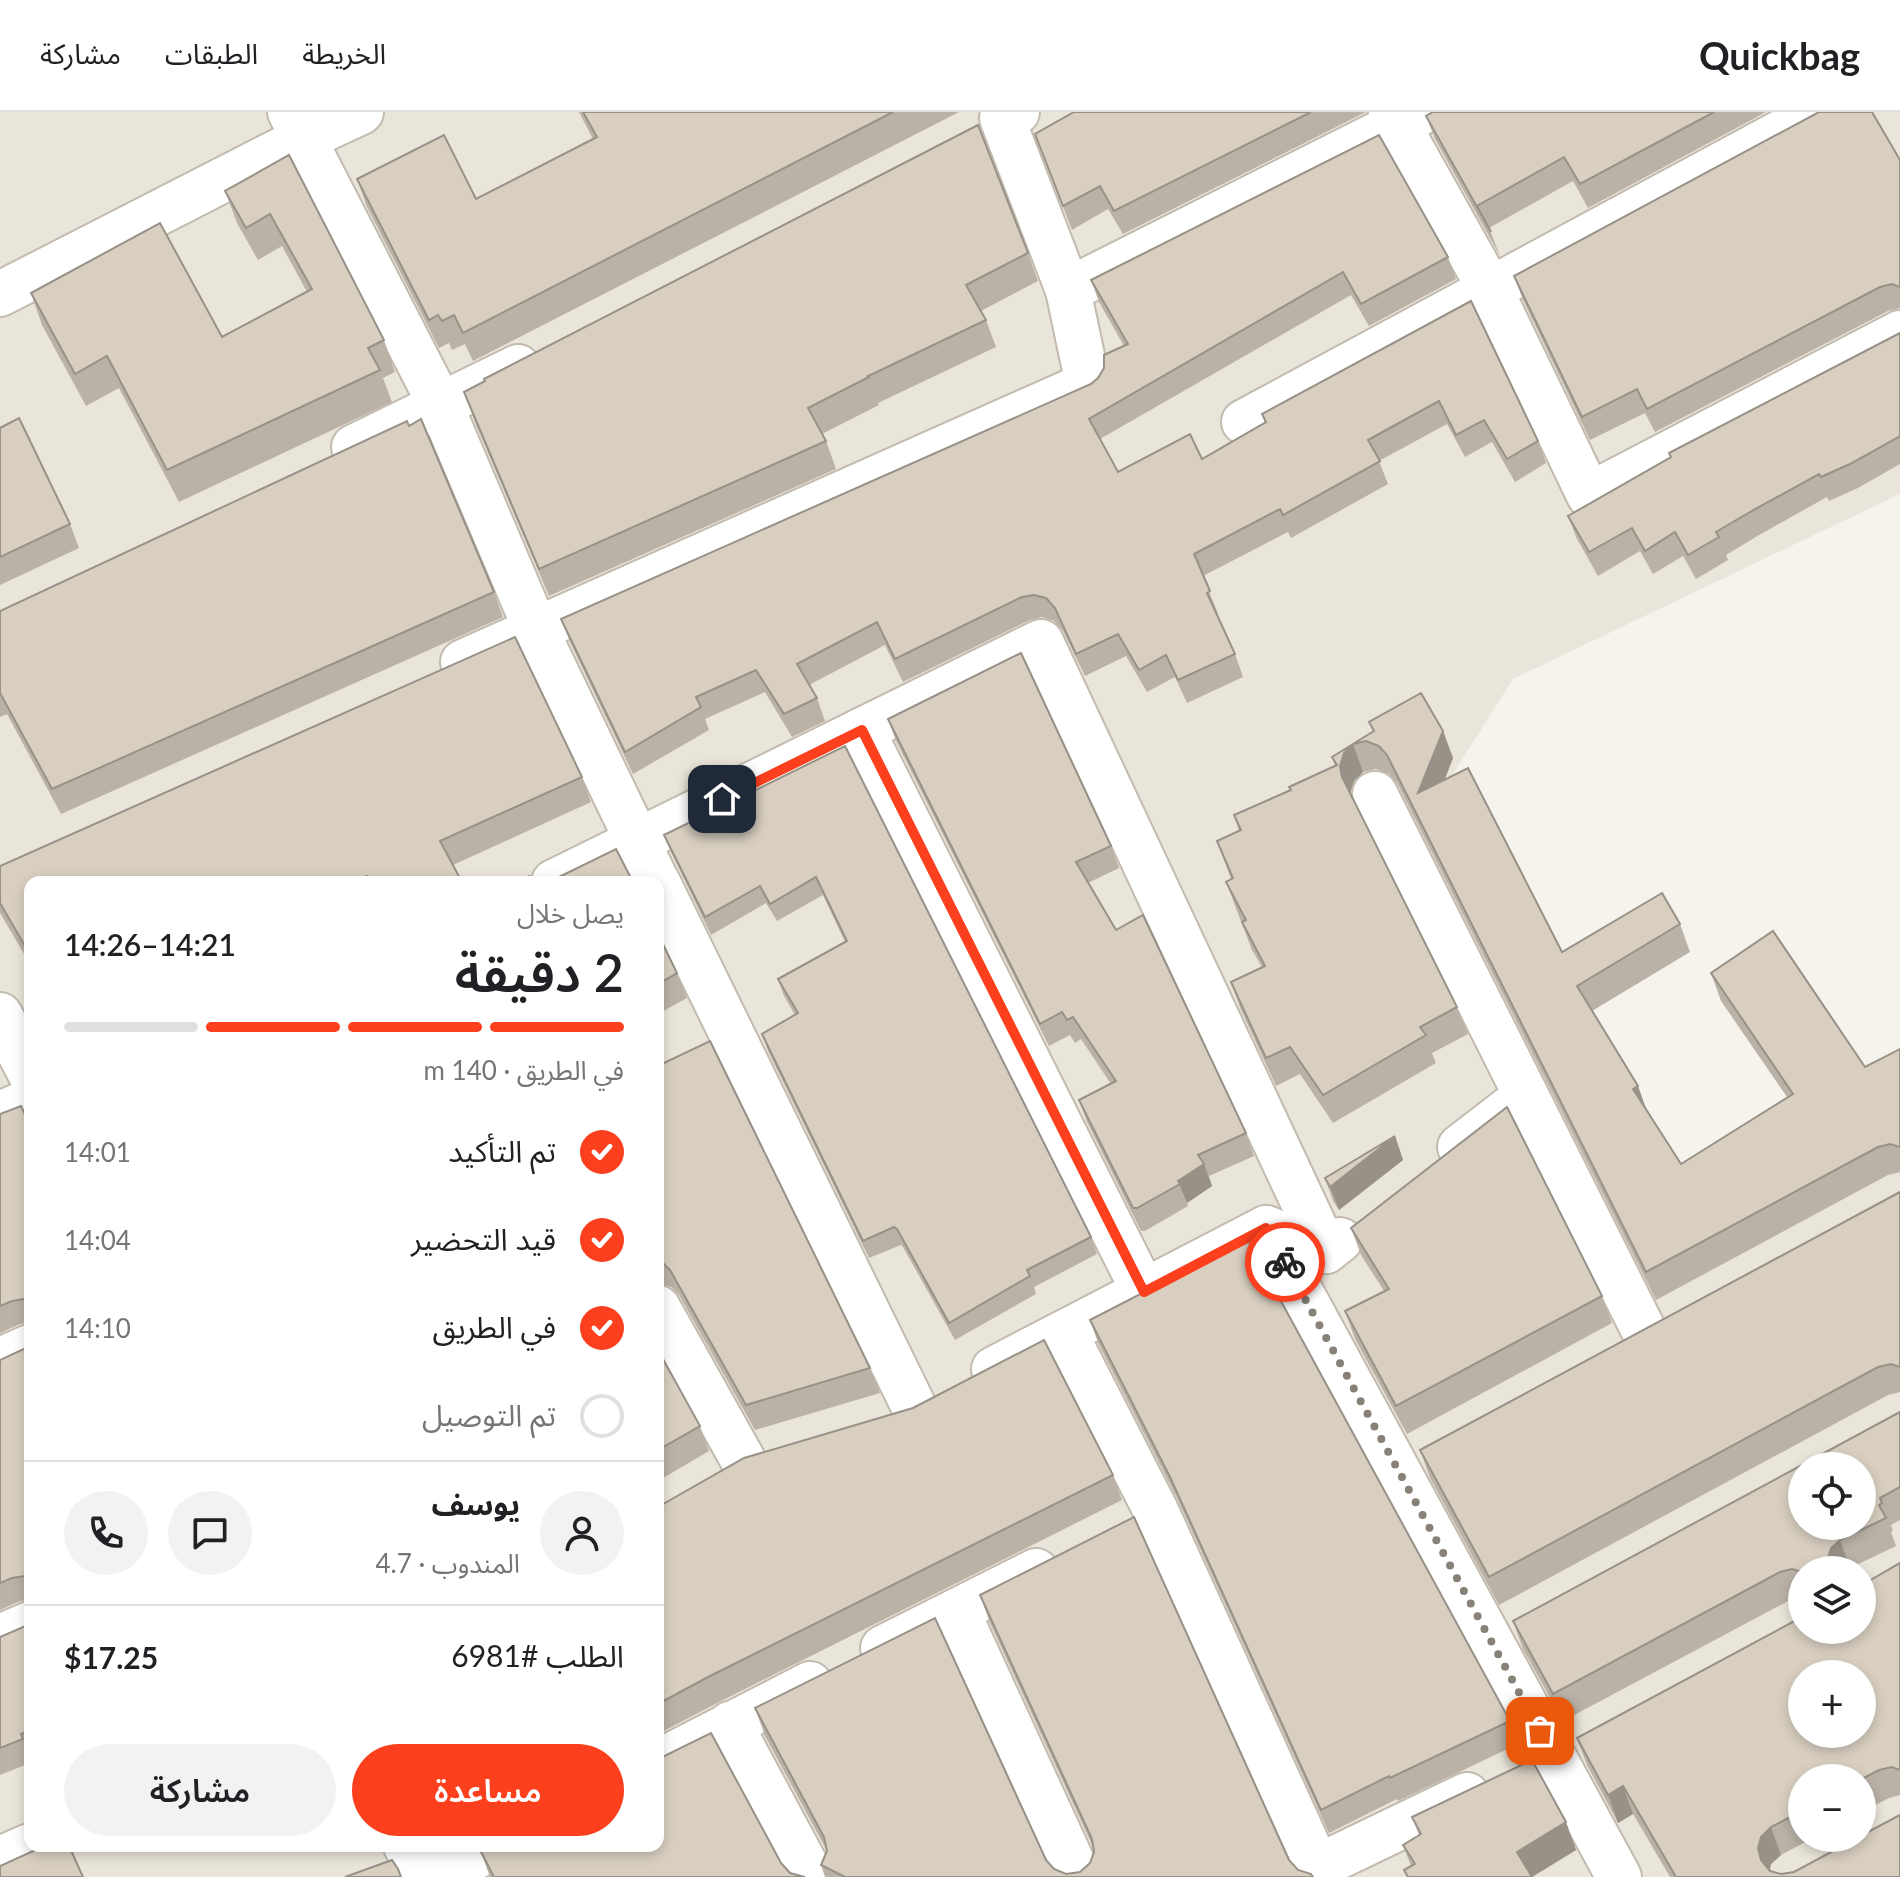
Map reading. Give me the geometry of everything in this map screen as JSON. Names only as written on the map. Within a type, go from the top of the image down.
[{"type":"street","points":[[0,294],[296,126],[361,112]]},
{"type":"street","points":[[1244,422],[1819,112]]},
{"type":"street","points":[[434,675],[1088,384],[1068,290],[1006,114],[960,139]]},
{"type":"street","points":[[1068,290],[1404,116],[1589,495],[1900,333]]},
{"type":"street","points":[[296,126],[441,406],[536,630],[655,876]]},
{"type":"street","points":[[313,466],[553,349]]},
{"type":"street","points":[[566,876],[1041,642],[1326,1251]]},
{"type":"street","points":[[862,730],[1144,1292]]},
{"type":"street","points":[[1375,794],[1645,1333]]},
{"type":"street","points":[[664,894],[915,1409]]},
{"type":"street","points":[[0,1015],[24,1061]]},
{"type":"street","points":[[1426,1173],[1526,1096]]},
{"type":"street","points":[[0,1114],[24,1104]]},
{"type":"street","points":[[1326,1251],[1376,1212]]},
{"type":"street","points":[[872,1422],[915,1409],[1266,1228],[1326,1251]]},
{"type":"street","points":[[1266,1228],[1412,1459],[1490,1638],[1566,1747],[1619,1877]]},
{"type":"street","points":[[1604,1355],[1685,1312]]},
{"type":"street","points":[[664,1323],[725,1470],[786,1447]]},
{"type":"street","points":[[1065,1333],[1142,1518],[1320,1872],[1566,1747]]},
{"type":"street","points":[[0,1360],[24,1350]]},
{"type":"street","points":[[664,1759],[1071,1554]]},
{"type":"street","points":[[957,1611],[1079,1877]]},
{"type":"street","points":[[1490,1638],[1530,1616]]},
{"type":"street","points":[[0,1637],[24,1627]]},
{"type":"street","points":[[730,1724],[812,1877]]},
{"type":"street","points":[[0,1859],[24,1849]]},
{"type":"street","points":[[410,1852],[426,1877]]},
{"type":"street","points":[[437,1877],[485,1852]]},
{"type":"shaded area","points":[[0,112],[1900,112],[1900,494],[1513,679],[1422,823],[1661,1188],[1900,1064],[1900,1877],[0,1877]]},
{"type":"building","points":[[583,112],[893,112],[463,333],[454,315],[442,321],[438,315],[429,320],[357,179],[444,135],[476,199],[597,137]]},
{"type":"building","points":[[1074,112],[1311,112],[1114,211],[1100,186],[1063,206],[1035,134]]},
{"type":"building","points":[[1433,112],[1714,112],[1580,184],[1564,157],[1477,206],[1491,232],[1426,116]]},
{"type":"building","points":[[1819,112],[1872,112],[1900,160],[1900,287],[1892,284],[1880,287],[1647,409],[1637,389],[1582,417],[1514,276]]},
{"type":"building","points":[[978,125],[1028,253],[966,285],[986,320],[808,408],[826,441],[539,569],[464,392]]},
{"type":"building","points":[[1379,135],[1448,257],[1361,304],[1343,272],[1089,419],[1118,472],[1190,434],[1202,459],[1266,422],[1262,414],[1471,301],[1538,441],[1507,459],[1484,420],[1456,435],[1439,401],[1368,440],[1380,461],[1283,515],[1280,509],[1194,554],[1210,591],[1207,593],[1235,654],[1178,680],[1166,655],[1139,670],[1118,634],[1076,654],[1055,608],[1046,598],[1034,595],[1022,597],[895,659],[877,622],[797,664],[817,698],[784,714],[756,670],[696,697],[701,707],[625,752],[561,619],[1091,384],[1104,368],[1104,355],[1128,344],[1091,280]]},
{"type":"building","points":[[289,155],[384,340],[368,348],[380,370],[167,470],[107,356],[75,374],[31,293],[160,223],[222,337],[312,289],[270,214],[246,228],[225,191]]},
{"type":"building","points":[[1900,333],[1900,436],[1850,464],[1821,477],[1819,474],[1750,512],[1716,532],[1719,537],[1688,555],[1675,532],[1645,551],[1632,528],[1589,552],[1568,516],[1671,457],[1669,453]]},
{"type":"building","points":[[19,418],[70,524],[0,557],[0,428]]},
{"type":"building","points":[[421,419],[494,592],[52,789],[0,693],[0,611],[407,421],[409,426]]},
{"type":"building","points":[[515,637],[582,777],[440,841],[459,876],[24,876],[24,944],[0,903],[0,866]]},
{"type":"building","points":[[1021,653],[1111,846],[1076,862],[1116,930],[1143,915],[1246,1133],[1198,1155],[1204,1164],[1178,1181],[1180,1184],[1137,1208],[1133,1208],[1079,1100],[1116,1081],[1073,1017],[1067,1020],[1062,1012],[1040,1024],[888,719]]},
{"type":"building","points":[[1421,693],[1443,731],[1418,793],[1468,768],[1562,952],[1662,893],[1680,924],[1577,986],[1638,1086],[1633,1089],[1681,1164],[1793,1094],[1711,973],[1773,931],[1865,1067],[1900,1049],[1900,1147],[1890,1144],[1878,1147],[1646,1272],[1387,755],[1379,746],[1366,741],[1353,744],[1374,731],[1369,722]]},
{"type":"building","points":[[1353,744],[1344,753],[1340,766],[1342,777],[1457,1007],[1420,1027],[1426,1035],[1323,1095],[1290,1047],[1266,1058],[1231,982],[1265,966],[1226,882],[1233,878],[1217,841],[1241,830],[1234,815],[1291,790],[1289,787],[1337,765],[1332,757]]},
{"type":"building","points":[[845,746],[1091,1237],[1027,1270],[1030,1276],[949,1323],[897,1229],[894,1227],[863,1241],[762,1034],[798,1013],[778,979],[847,941],[816,877],[770,904],[760,886],[705,917],[664,835]]},
{"type":"building","points":[[616,849],[630,876],[561,876]]},
{"type":"building","points":[[664,946],[677,973],[664,981]]},
{"type":"building","points":[[710,1041],[870,1368],[746,1405],[664,1264],[664,1063]]},
{"type":"building","points":[[21,1106],[24,1112],[24,1299],[0,1306],[0,1114]]},
{"type":"building","points":[[1507,1107],[1602,1296],[1396,1406],[1345,1311],[1389,1289],[1351,1228]]},
{"type":"building","points":[[1395,1136],[1330,1187],[1325,1178]]},
{"type":"building","points":[[1900,1192],[1900,1367],[1891,1364],[1878,1367],[1489,1577],[1420,1450]]},
{"type":"building","points":[[1247,1239],[1510,1721],[1321,1810],[1170,1477],[1090,1320]]},
{"type":"building","points":[[1044,1340],[1113,1475],[664,1701],[664,1504],[744,1458],[913,1408]]},
{"type":"building","points":[[24,1349],[24,1576],[0,1583],[0,1360]]},
{"type":"building","points":[[664,1361],[700,1426],[664,1447]]},
{"type":"building","points":[[1900,1412],[1900,1487],[1880,1498],[1882,1503],[1879,1505],[1886,1518],[1876,1523],[1876,1452],[1826,1452]]},
{"type":"building","points":[[1788,1472],[1788,1540],[1840,1540],[1831,1548],[1829,1556],[1788,1556],[1788,1570],[1553,1694],[1513,1621]]},
{"type":"building","points":[[1134,1517],[1289,1860],[1298,1870],[1313,1877],[845,1877],[821,1865],[827,1851],[824,1837],[755,1708],[935,1618],[1046,1860],[1054,1869],[1066,1874],[1080,1872],[1090,1863],[1094,1852],[1092,1839],[980,1595]]},
{"type":"building","points":[[1900,1563],[1900,1770],[1892,1767],[1876,1772],[1876,1764],[1788,1764],[1788,1818],[1771,1827],[1761,1837],[1758,1848],[1761,1860],[1770,1871],[1781,1874],[1794,1872],[1831,1852],[1876,1852],[1876,1828],[1900,1815],[1900,1877],[1676,1877],[1623,1786],[1608,1795],[1577,1738],[1788,1625],[1788,1644],[1876,1644],[1876,1577]]},
{"type":"building","points":[[24,1627],[23,1739],[0,1748],[0,1637]]},
{"type":"building","points":[[711,1733],[781,1863],[790,1873],[805,1877],[494,1877],[481,1852],[664,1852],[664,1756]]},
{"type":"building","points":[[1532,1760],[1566,1822],[1517,1852],[1532,1877],[1408,1877],[1404,1870],[1415,1864],[1403,1845],[1421,1834],[1412,1817]]},
{"type":"building","points":[[31,1852],[72,1852],[83,1877],[0,1877],[0,1866]]},
{"type":"building","points":[[392,1860],[401,1877],[345,1877]]},
{"type":"way so far","points":[[1285,1262],[1540,1731]]},
{"type":"route","points":[[722,799],[862,730],[1144,1292],[1266,1228],[1285,1262]]}]
